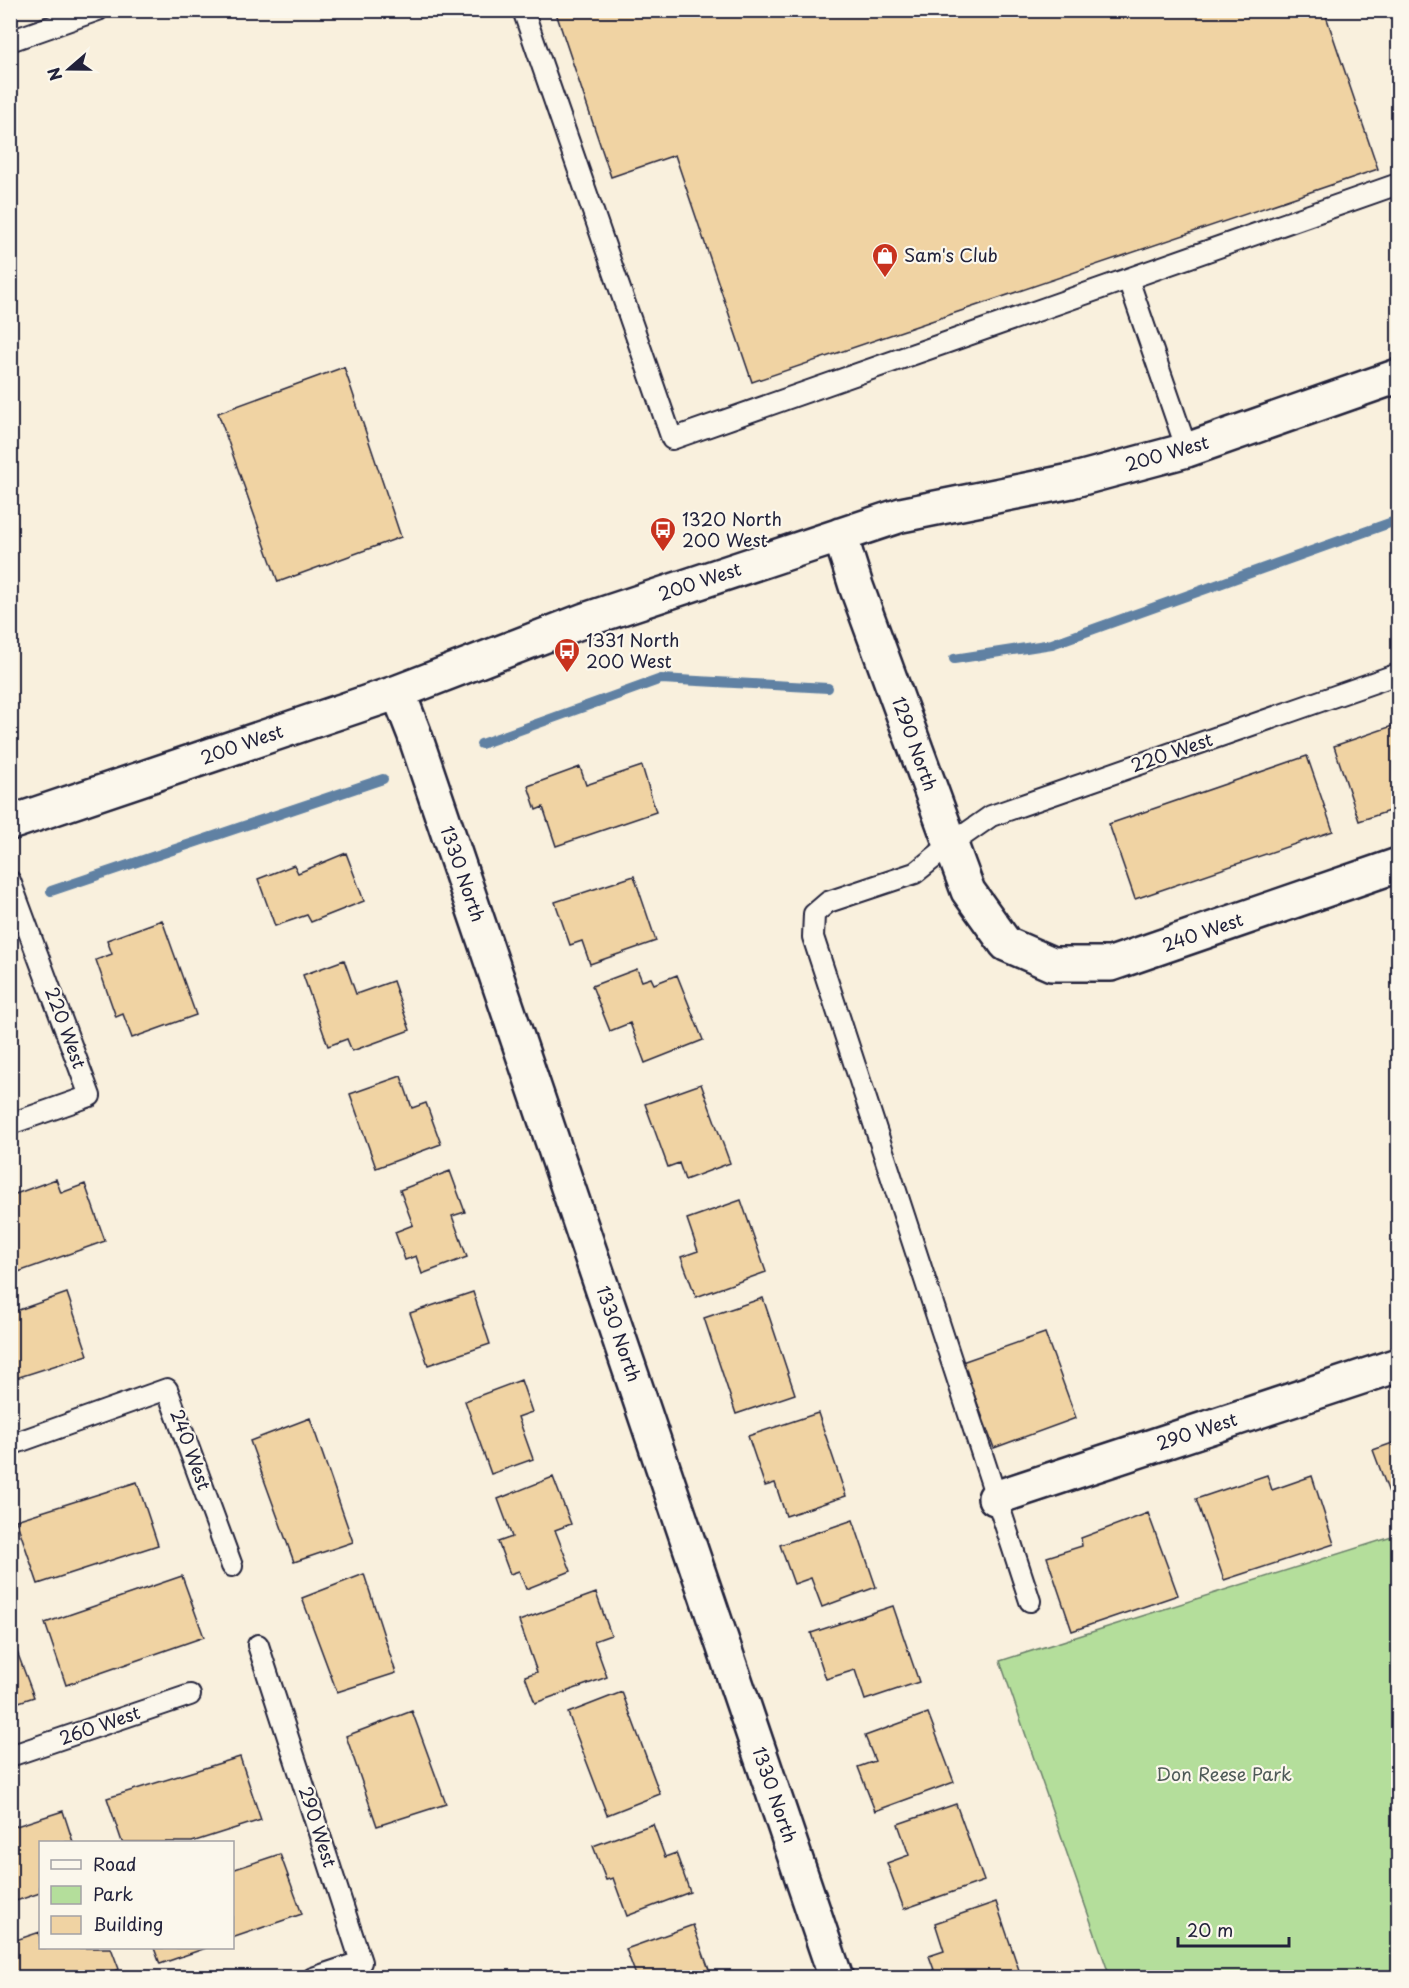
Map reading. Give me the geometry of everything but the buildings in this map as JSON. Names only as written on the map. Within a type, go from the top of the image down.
[{"type":"street","name":"200 West","points":[[10,823],[398,692],[585,620],[901,515],[1071,481],[1187,450],[1398,376]]},
{"type":"street","name":"1290 North","points":[[840,536],[856,586],[968,891],[1006,944]]},
{"type":"street","name":"1330 North","points":[[398,692],[836,1977]]},
{"type":"street","name":"240 West","points":[[1006,944],[1052,964],[1111,964],[1398,865]]},
{"type":"street","name":"290 West","points":[[995,1498],[1398,1365]]},
{"type":"lane","points":[[10,41],[98,10]]},
{"type":"lane","points":[[523,10],[672,439],[1398,184]]},
{"type":"lane","points":[[1128,279],[1187,450]]},
{"type":"lane","name":"220 West","points":[[1030,1601],[813,937],[814,914],[828,902],[915,873],[991,816],[1398,674]]},
{"type":"lane","name":"220 West","points":[[10,881],[90,1096],[10,1124]]},
{"type":"lane","name":"240 West","points":[[10,1445],[167,1389],[232,1566]]},
{"type":"lane","name":"290 West","points":[[258,1645],[361,1962],[313,1977]]},
{"type":"lane","name":"260 West","points":[[10,1756],[190,1695]]},
{"type":"green space","name":"Don Reese Park","points":[[1398,1535],[1398,1977],[1110,1977],[1000,1661]]},
{"type":"waterway","points":[[954,659],[1052,644],[1398,520]]},
{"type":"waterway","points":[[481,744],[661,679],[828,688]]},
{"type":"waterway","points":[[51,891],[383,779]]},
{"type":"place","name":"Sam's Club","points":[[885,279]]},
{"type":"place","name":"1320 North 200 West","points":[[663,553]]},
{"type":"place","name":"1331 North 200 West","points":[[567,674]]}]
